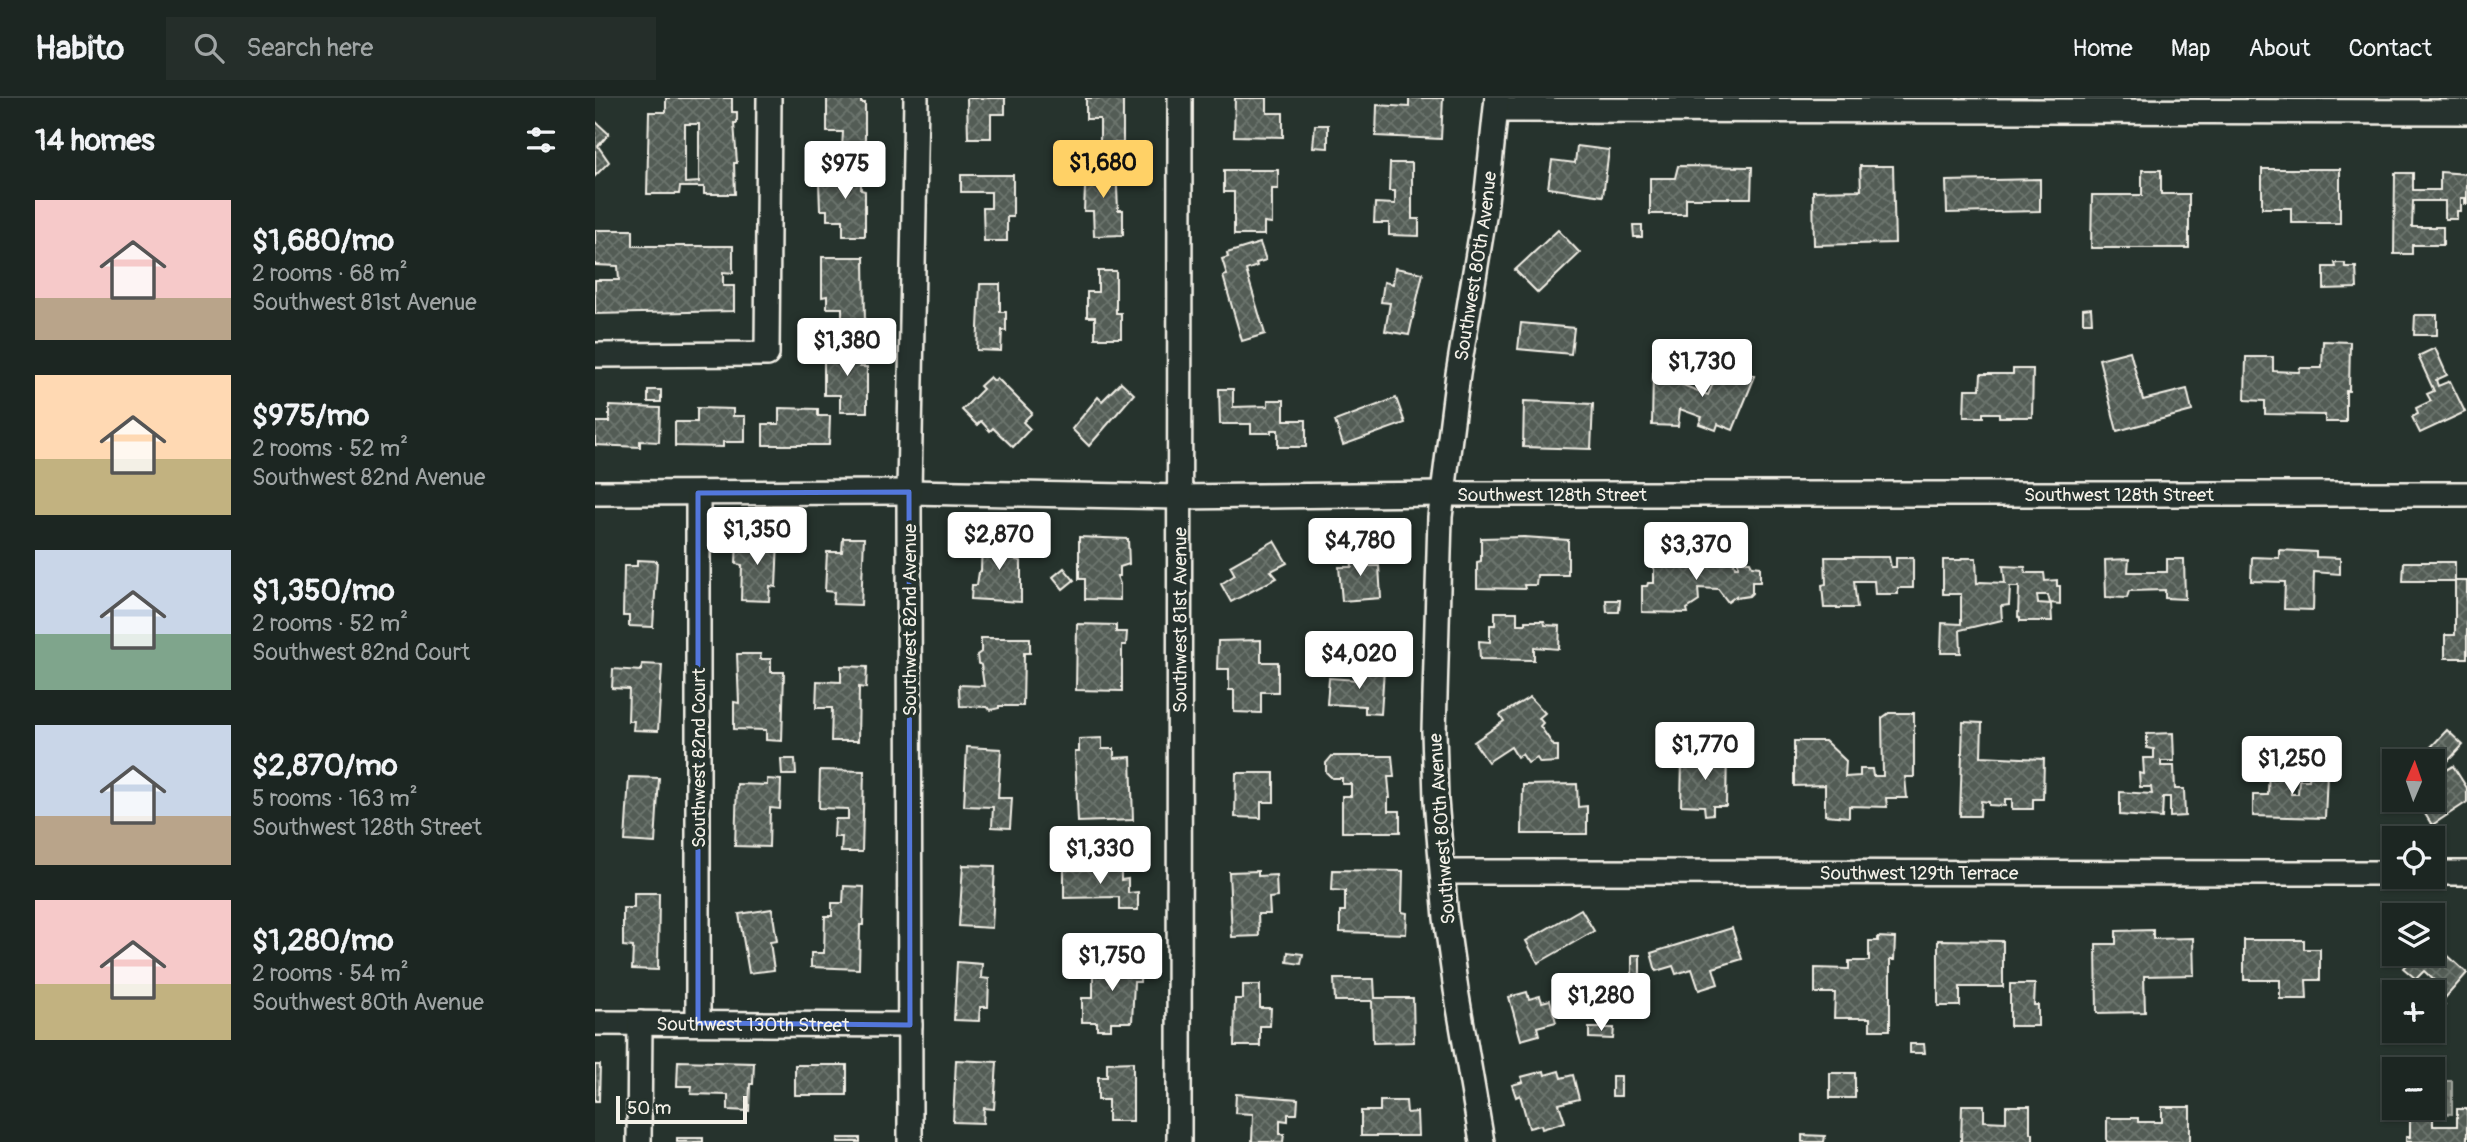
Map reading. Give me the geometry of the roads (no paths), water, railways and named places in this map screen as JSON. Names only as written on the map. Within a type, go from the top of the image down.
[{"type":"street","points":[[595,355],[767,354],[769,98]]},
{"type":"street","name":"Southwest 82nd Avenue","points":[[910,1142],[909,492],[916,98]]},
{"type":"street","name":"Southwest 81st Avenue","points":[[1178,1142],[1180,98]]},
{"type":"street","points":[[1497,104],[2467,112]]},
{"type":"street","name":"Southwest 80th Avenue","points":[[1482,1142],[1456,990],[1436,800],[1434,731],[1440,517],[1458,374],[1485,211],[1497,104]]},
{"type":"street","name":"Southwest 128th Street","points":[[595,493],[909,492],[1179,496],[2467,494]]},
{"type":"street","name":"Southwest 82nd Court","points":[[698,493],[698,1023]]},
{"type":"street","name":"Southwest 129th Terrace","points":[[1443,872],[2382,873]]},
{"type":"street","points":[[2445,873],[2467,873]]},
{"type":"street","name":"Southwest 130th Street","points":[[595,1023],[910,1025]]},
{"type":"street","points":[[639,1142],[640,1023]]},
{"type":"water","points":[[2445,1081],[2452,1081],[2452,1114],[2445,1114]]}]
